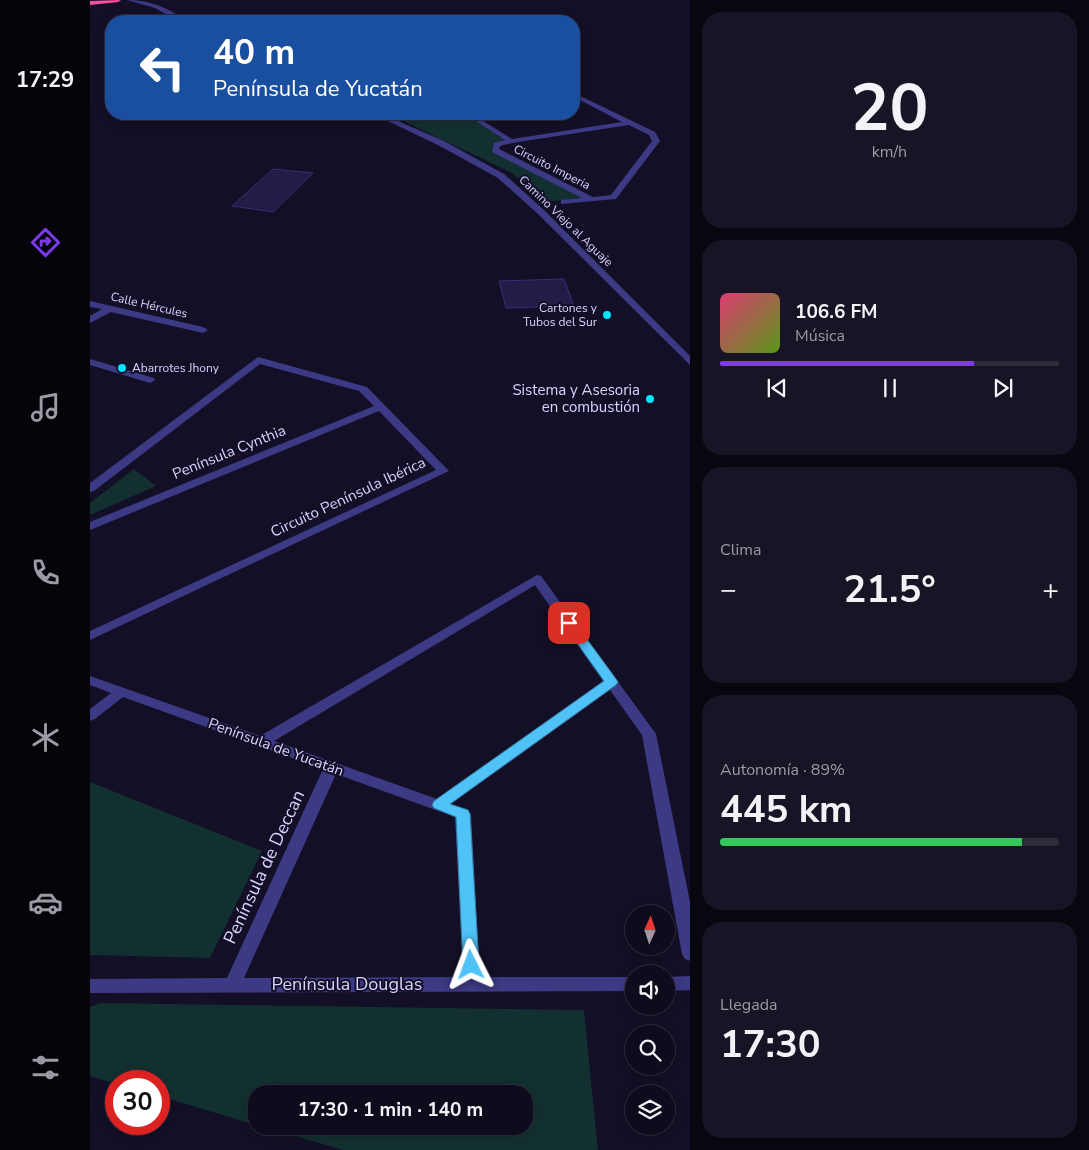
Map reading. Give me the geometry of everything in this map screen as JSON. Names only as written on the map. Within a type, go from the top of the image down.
[{"type":"highway","points":[[90,4],[118,0]]},
{"type":"street","points":[[130,0],[146,1],[174,15]]},
{"type":"street","points":[[165,9],[168,1]]},
{"type":"street","name":"Circuito Imperia","points":[[564,202],[613,197],[656,141],[652,134],[580,98]]},
{"type":"street","name":"Camino Viejo al Aguaje","points":[[390,120],[441,143],[501,176],[541,212],[690,364]]},
{"type":"street","name":"Circuito Imperia","points":[[478,120],[511,141]]},
{"type":"street","name":"Circuito Imperia","points":[[591,199],[495,150],[497,145],[511,141],[628,122]]},
{"type":"street","name":"Calle Hércules","points":[[90,304],[203,330]]},
{"type":"street","points":[[90,320],[109,309]]},
{"type":"street","name":"Circuito Península Ibérica","points":[[90,489],[258,360],[363,389],[443,471],[90,636]]},
{"type":"street","points":[[90,362],[150,380]]},
{"type":"street","name":"Península Cynthia","points":[[90,526],[380,407]]},
{"type":"street","points":[[262,741],[537,579],[649,734],[690,954]]},
{"type":"street","name":"Península de Yucatán","points":[[90,680],[463,814],[472,984]]},
{"type":"street","points":[[438,805],[611,682]]},
{"type":"street","points":[[90,716],[122,691]]},
{"type":"street","name":"Península de Deccan","points":[[233,984],[332,767]]},
{"type":"street","name":"Península Douglas","points":[[90,986],[625,984]]},
{"type":"street","points":[[675,984],[690,984]]},
{"type":"green space","points":[[401,120],[475,120],[505,140],[495,144],[492,150],[497,154],[585,198],[545,202],[512,173]]},
{"type":"green space","points":[[134,469],[156,486],[90,515],[90,503]]},
{"type":"green space","points":[[90,782],[262,851],[210,958],[90,955]]},
{"type":"green space","points":[[101,1003],[584,1010],[598,1150],[343,1150],[292,1135],[533,1135],[533,1085],[248,1085],[248,1123],[170,1099],[170,1070],[105,1070],[105,1081],[90,1076],[90,1007]]},
{"type":"building","points":[[273,169],[313,173],[273,212],[232,206]]},
{"type":"building","points":[[564,279],[574,306],[506,308],[499,281]]},
{"type":"place","name":"Cartones y Tubos del Sur","points":[[607,315]]},
{"type":"place","name":"Abarrotes Jhony","points":[[122,368]]},
{"type":"place","name":"Sistema y Asesoria en combustión","points":[[650,399]]},
{"type":"route","points":[[471,965],[463,814],[438,805],[611,682],[569,623]]}]
